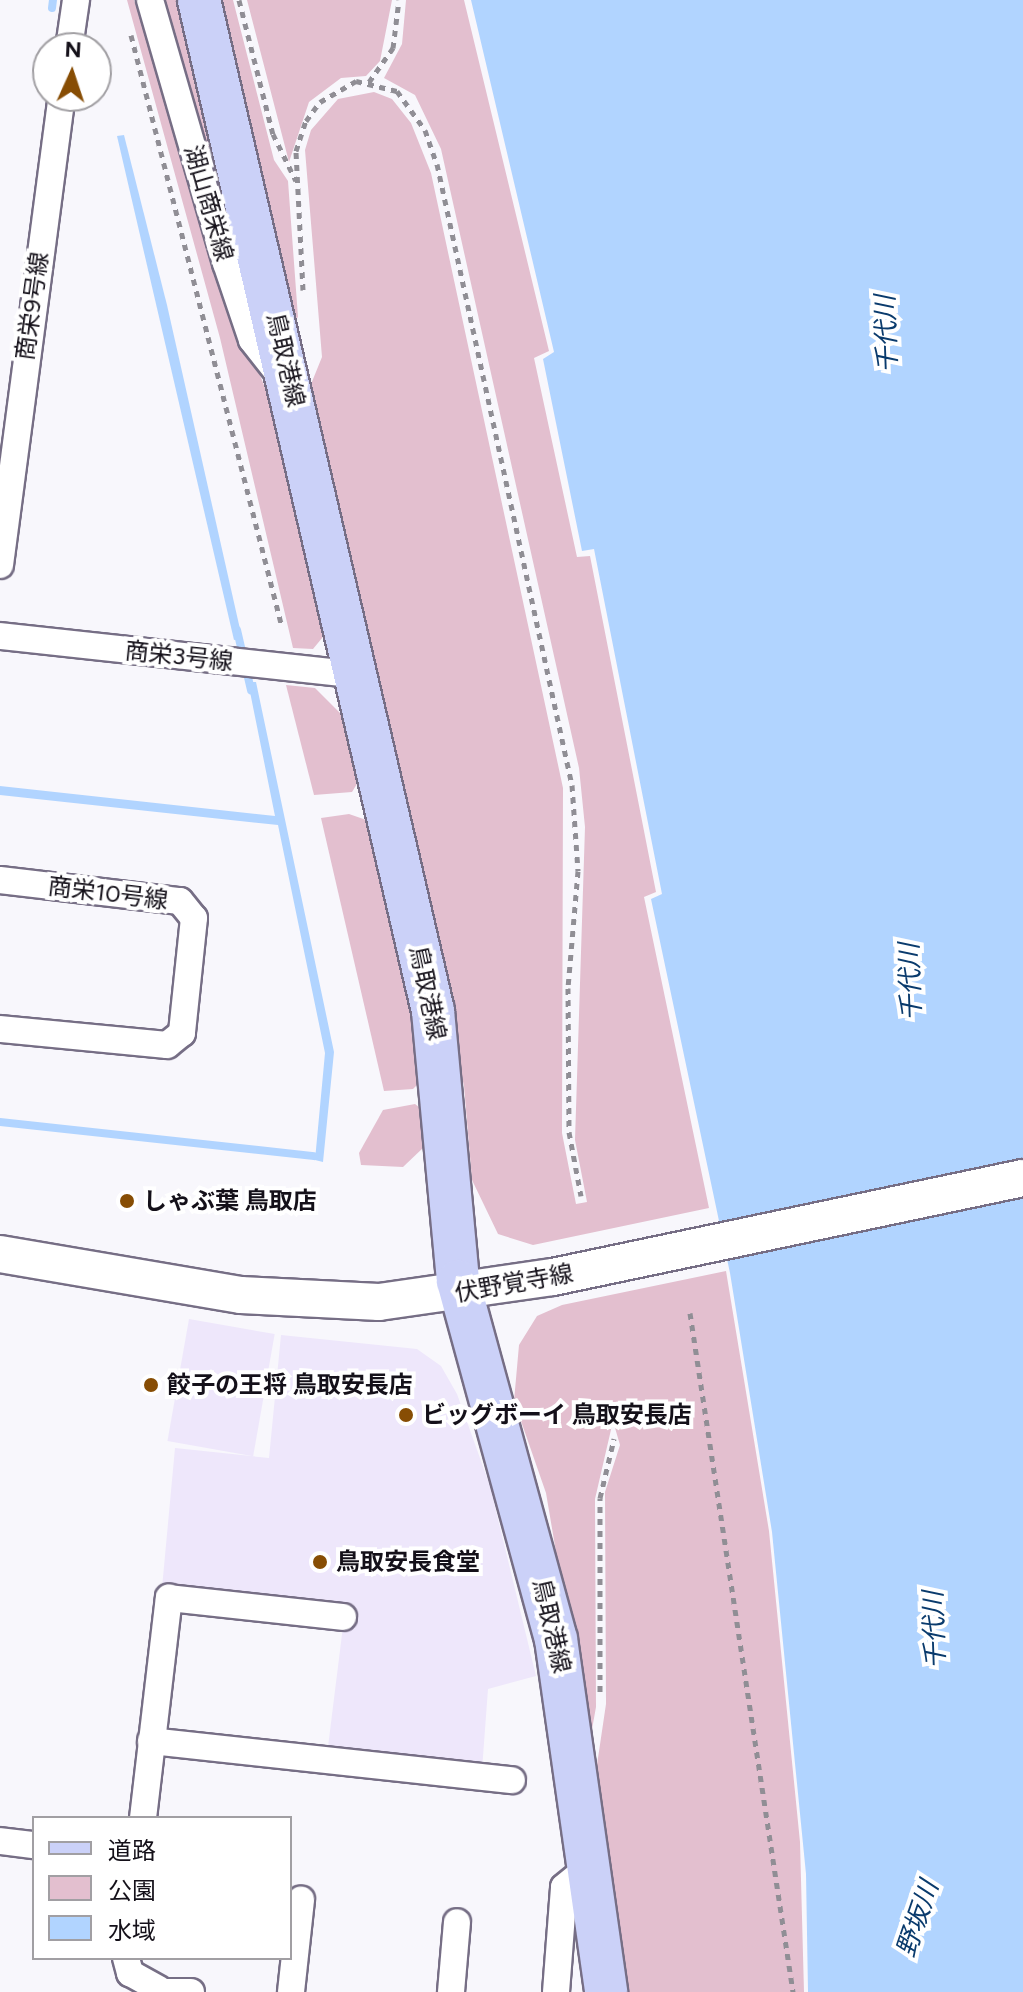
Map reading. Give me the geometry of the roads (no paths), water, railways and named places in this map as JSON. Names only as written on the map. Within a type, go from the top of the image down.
[{"type":"main road","name":"鳥取港線","points":[[199,0],[294,393],[438,1036],[460,1293],[553,1626],[592,1864],[606,1992]]},
{"type":"main road","name":"伏野覚寺線","points":[[0,1254],[288,1300],[460,1293],[553,1277],[1023,1178]]},
{"type":"street","points":[[71,32],[76,0]]},
{"type":"street","name":"湖山商栄線","points":[[150,0],[252,340],[294,393]]},
{"type":"street","name":"商栄9号線","points":[[0,565],[6,454],[59,112]]},
{"type":"street","name":"商栄3号線","points":[[0,636],[359,675]]},
{"type":"street","name":"商栄10号線","points":[[0,880],[180,901],[194,918],[182,1033],[167,1045],[0,1029]]},
{"type":"street","points":[[143,1816],[169,1598],[343,1617]]},
{"type":"street","points":[[151,1741],[512,1780]]},
{"type":"street","points":[[0,1841],[32,1845]]},
{"type":"street","points":[[556,1992],[564,1887],[592,1864]]},
{"type":"street","points":[[291,1992],[301,1900]]},
{"type":"street","points":[[451,1992],[457,1922]]},
{"type":"street","points":[[127,1960],[130,1973],[159,1991],[191,1992]]},
{"type":"water","points":[[471,0],[1023,0],[1023,1992],[808,1992],[806,1874],[772,1532],[730,1273],[651,899],[662,894],[594,549],[582,551],[543,359],[554,352]]},
{"type":"water","points":[[124,135],[167,305],[242,638],[234,640],[117,136]]},
{"type":"water","points":[[248,682],[256,682],[334,1052],[323,1162],[315,1160],[325,1053],[278,825],[0,795],[0,786],[275,816]]},
{"type":"waterway","points":[[52,8],[53,0]]},
{"type":"waterway","points":[[237,630],[251,690]]},
{"type":"waterway","points":[[0,1122],[314,1156]]},
{"type":"place","name":"しゃぶ葉 鳥取店","points":[[127,1201]]},
{"type":"place","name":"餃子の王将 鳥取安長店","points":[[151,1385]]},
{"type":"place","name":"ビッグボーイ 鳥取安長店","points":[[406,1415]]},
{"type":"place","name":"鳥取安長食堂","points":[[320,1562]]},
{"type":"water label","name":"千代川","points":[[887,334]]},
{"type":"water label","name":"千代川","points":[[911,982]]},
{"type":"water label","name":"千代川","points":[[935,1630]]},
{"type":"water label","name":"野坂川","points":[[918,1919]]}]
